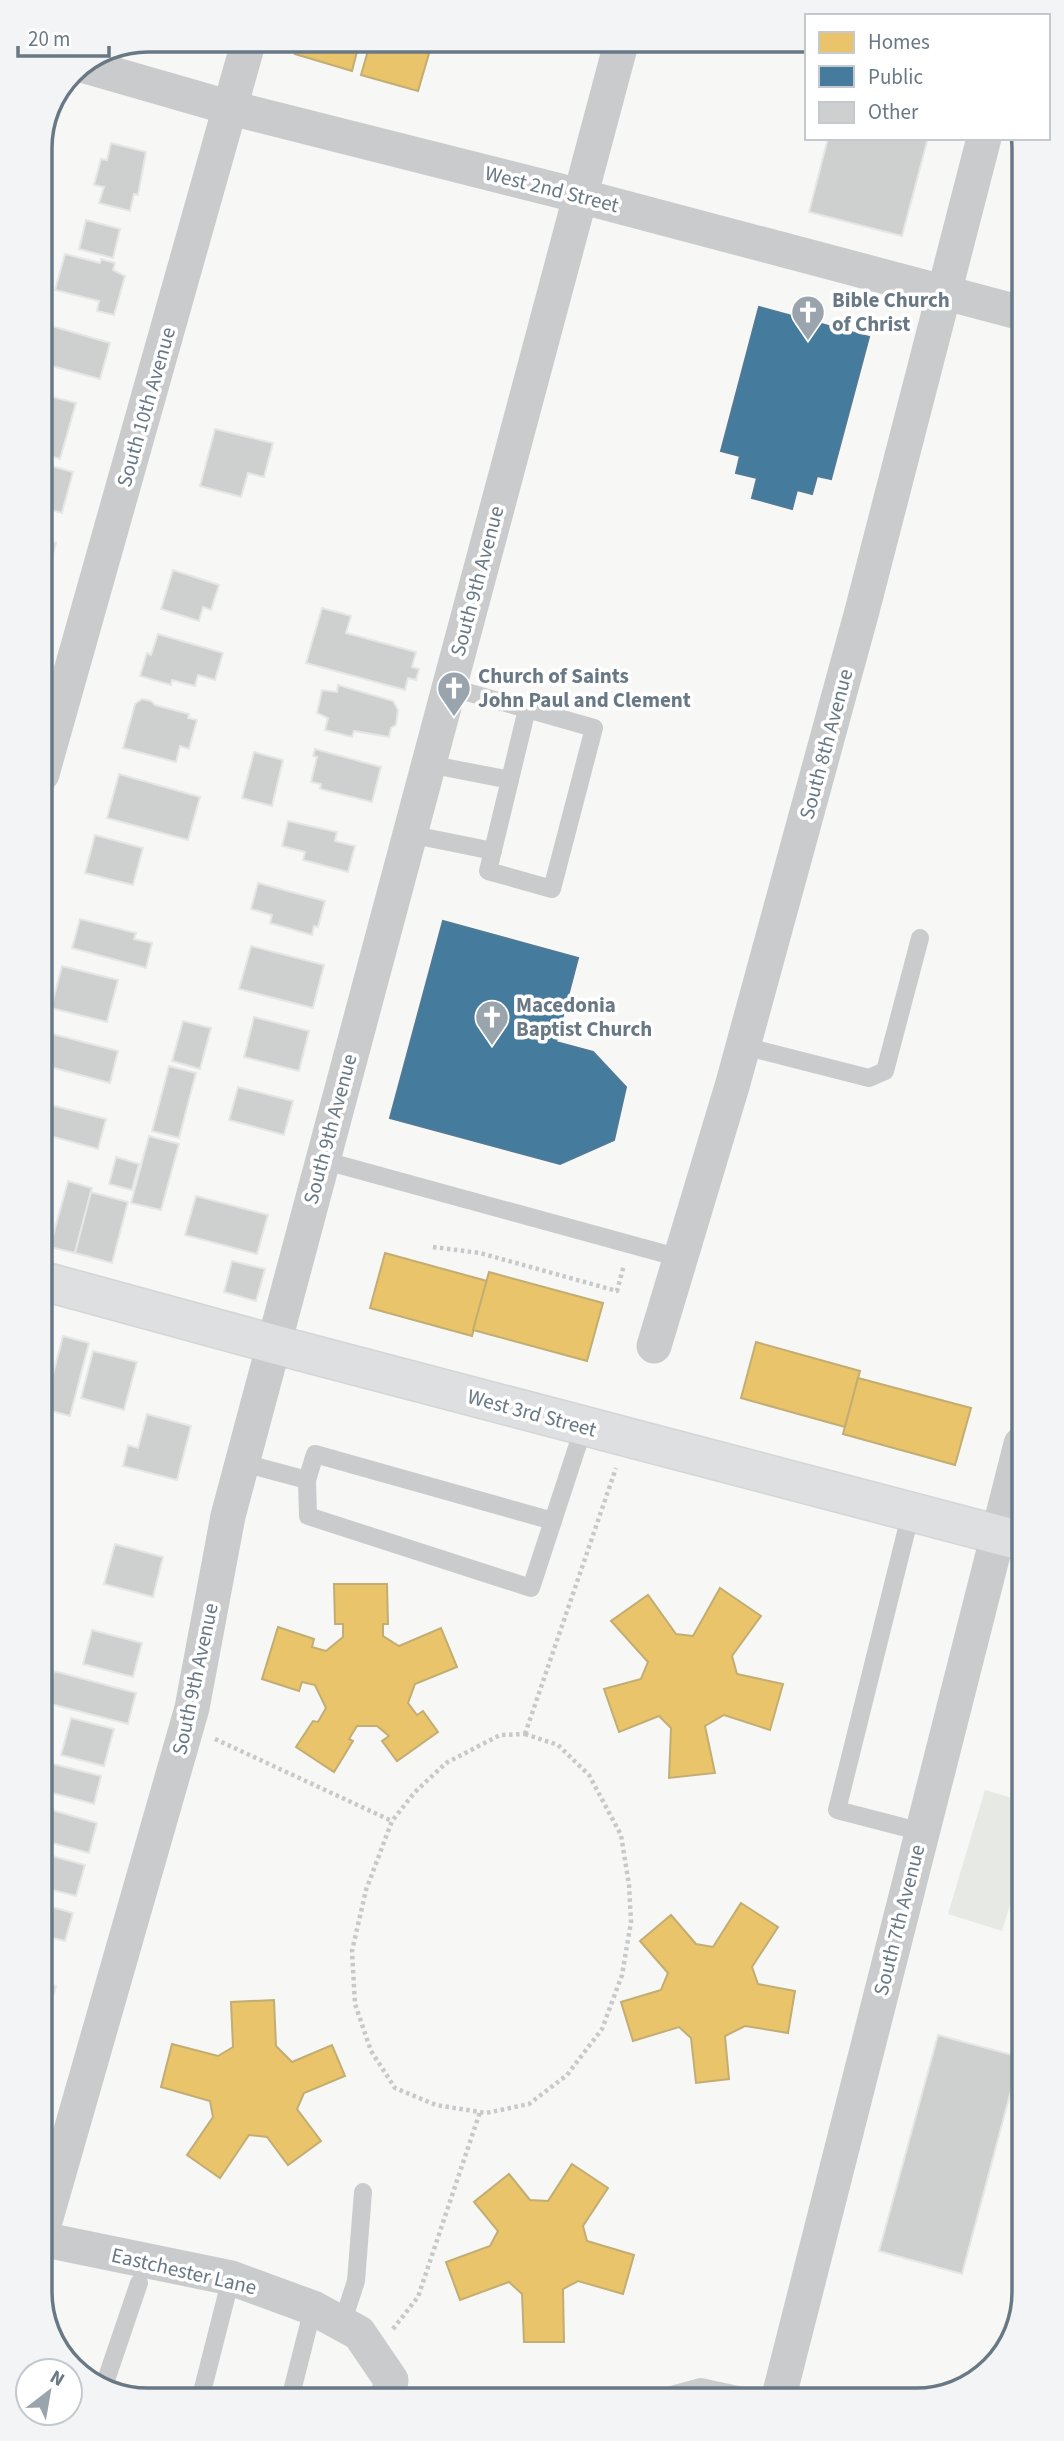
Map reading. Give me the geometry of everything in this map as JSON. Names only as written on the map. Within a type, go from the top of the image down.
[{"type":"street","name":"South 10th Avenue","points":[[53,735],[246,53]]},
{"type":"street","name":"South 9th Avenue","points":[[53,2194],[192,1708],[228,1516],[618,53]]},
{"type":"street","name":"West 2nd Street","points":[[95,69],[231,108],[580,196],[1012,310]]},
{"type":"street","name":"South 8th Avenue","points":[[654,1346],[743,1046],[862,611],[983,140]]},
{"type":"street","name":"West 3rd Street","points":[[53,1284],[1009,1538]]},
{"type":"street","name":"South 7th Avenue","points":[[781,2388],[922,1832],[1009,1538],[1012,1514]]},
{"type":"street","name":"Eastchester Lane","points":[[53,2241],[231,2278],[327,2316],[359,2333],[377,2360]]},
{"type":"street","points":[[377,2360],[391,2380],[390,2388]]},
{"type":"lane","points":[[449,687],[594,727],[552,889],[488,871],[527,709]]},
{"type":"lane","points":[[428,764],[510,780]]},
{"type":"lane","points":[[409,834],[493,851]]},
{"type":"lane","points":[[743,1046],[869,1078],[885,1071],[920,938]]},
{"type":"lane","points":[[322,1160],[680,1258]]},
{"type":"lane","points":[[553,1521],[315,1454],[307,1480],[308,1516],[531,1588],[553,1521],[584,1426]]},
{"type":"lane","points":[[243,1462],[307,1480]]},
{"type":"lane","points":[[911,1512],[837,1810],[922,1832]]},
{"type":"lane","points":[[295,2388],[327,2316],[356,2281],[363,2192]]},
{"type":"lane","points":[[203,2388],[231,2278]]},
{"type":"lane","points":[[106,2379],[139,2283]]},
{"type":"path","points":[[433,1247],[480,1253],[617,1291],[630,1244]]},
{"type":"path","points":[[525,1734],[626,1438]]},
{"type":"path","points":[[525,1734],[558,1745],[589,1775],[621,1835],[629,1885],[631,1922],[622,1975],[602,2029],[567,2075],[529,2104],[480,2112],[436,2105],[395,2088],[371,2051],[355,2004],[352,1951],[366,1890],[392,1821],[415,1792],[446,1763],[500,1735],[525,1734]]},
{"type":"path","points":[[213,1738],[392,1821]]},
{"type":"path","points":[[377,2360],[418,2297],[480,2112]]},
{"type":"shaded area","points":[[985,1790],[1012,1798],[1012,1899],[1002,1931],[948,1914]]},
{"type":"building: Homes","points":[[295,53],[357,53],[352,71]]},
{"type":"building: Homes","points":[[367,53],[429,53],[418,91],[361,75]]},
{"type":"building: Homes","points":[[385,1253],[487,1281],[472,1336],[370,1308]]},
{"type":"building: Homes","points":[[489,1272],[603,1303],[587,1361],[473,1330]]},
{"type":"building: Homes","points":[[756,1342],[860,1371],[845,1427],[741,1398]]},
{"type":"building: Homes","points":[[858,1378],[971,1408],[955,1465],[843,1434]]},
{"type":"building: Homes","points":[[334,1584],[387,1584],[388,1624],[383,1624],[383,1636],[399,1646],[441,1628],[457,1667],[415,1684],[408,1703],[417,1715],[423,1711],[438,1732],[397,1761],[382,1741],[389,1736],[377,1726],[357,1726],[349,1739],[353,1741],[334,1772],[296,1747],[313,1721],[318,1722],[326,1708],[315,1685],[302,1682],[299,1691],[262,1679],[278,1627],[314,1639],[312,1647],[326,1651],[343,1637],[343,1624],[335,1624]]},
{"type":"building: Homes","points":[[720,1588],[761,1616],[732,1656],[737,1674],[783,1684],[770,1730],[724,1715],[705,1726],[715,1773],[669,1778],[671,1728],[659,1716],[619,1732],[604,1689],[641,1679],[648,1662],[611,1621],[648,1595],[676,1634],[693,1636]]},
{"type":"building: Homes","points":[[741,1903],[778,1927],[752,1967],[758,1984],[795,1991],[788,2033],[745,2026],[725,2036],[729,2079],[696,2083],[691,2038],[679,2027],[633,2041],[621,2002],[661,1990],[668,1973],[640,1941],[671,1915],[696,1944],[713,1947]]},
{"type":"building: Homes","points":[[274,2000],[276,2046],[292,2062],[332,2045],[345,2076],[304,2093],[297,2109],[321,2141],[288,2165],[267,2137],[249,2135],[220,2178],[187,2155],[213,2117],[210,2101],[161,2087],[172,2044],[218,2056],[233,2047],[231,2002]]},
{"type":"building: Homes","points":[[572,2164],[608,2188],[583,2226],[587,2241],[634,2255],[623,2294],[578,2281],[563,2289],[564,2342],[524,2342],[522,2294],[509,2282],[460,2300],[446,2262],[490,2246],[498,2231],[474,2202],[509,2174],[530,2200],[548,2201]]},
{"type":"building: Public","points":[[759,307],[869,337],[831,479],[817,476],[812,494],[797,490],[792,509],[752,498],[757,478],[736,473],[740,456],[721,451]]},
{"type":"building: Public","name":"Macedonia Baptist Church","points":[[443,921],[578,958],[556,1042],[593,1052],[626,1087],[614,1140],[560,1164],[390,1118]]},
{"type":"building: Other","points":[[827,140],[927,140],[902,236],[809,212]]},
{"type":"building: Other","points":[[111,143],[146,152],[138,195],[134,194],[130,211],[99,203],[104,187],[94,185],[101,159],[107,160]]},
{"type":"building: Other","points":[[86,220],[120,229],[113,258],[79,249]]},
{"type":"building: Other","points":[[65,254],[100,263],[101,259],[115,263],[113,270],[125,276],[114,315],[97,311],[99,301],[55,290]]},
{"type":"building: Other","points":[[53,326],[110,343],[100,379],[53,366]]},
{"type":"building: Other","points":[[53,397],[76,403],[60,459],[53,457]]},
{"type":"building: Other","points":[[215,429],[273,443],[264,477],[248,473],[241,497],[200,486]]},
{"type":"building: Other","points":[[53,466],[73,472],[62,513],[53,510]]},
{"type":"building: Other","points":[[173,570],[219,585],[211,610],[203,607],[199,621],[161,609]]},
{"type":"building: Other","points":[[322,608],[351,616],[346,633],[416,652],[412,667],[419,669],[416,680],[408,678],[405,690],[306,663]]},
{"type":"building: Other","points":[[158,634],[223,653],[215,680],[198,675],[195,686],[172,680],[171,685],[140,676],[147,653],[151,655]]},
{"type":"building: Other","points":[[338,685],[393,701],[398,710],[396,725],[391,728],[389,737],[354,731],[352,737],[325,730],[328,718],[317,713],[322,690],[337,692]]},
{"type":"building: Other","points":[[142,699],[189,714],[188,718],[197,720],[189,749],[180,746],[176,762],[123,748],[135,704]]},
{"type":"building: Other","points":[[315,749],[381,767],[372,802],[320,789],[321,784],[311,782],[317,757],[313,756]]},
{"type":"building: Other","points":[[254,752],[283,760],[272,806],[242,798]]},
{"type":"building: Other","points":[[119,774],[200,797],[188,840],[107,818]]},
{"type":"building: Other","points":[[288,821],[337,832],[335,841],[355,846],[348,872],[303,860],[305,852],[282,846]]},
{"type":"building: Other","points":[[95,835],[143,848],[133,885],[85,873]]},
{"type":"building: Other","points":[[258,883],[325,901],[318,927],[314,926],[312,935],[270,923],[272,915],[251,909]]},
{"type":"building: Other","points":[[80,919],[136,933],[134,939],[152,943],[146,968],[72,948]]},
{"type":"building: Other","points":[[251,946],[324,965],[313,1008],[239,989]]},
{"type":"building: Other","points":[[62,966],[118,980],[107,1022],[53,1008]]},
{"type":"building: Other","points":[[254,1017],[309,1031],[299,1071],[244,1057]]},
{"type":"building: Other","points":[[183,1021],[211,1028],[200,1069],[172,1061]]},
{"type":"building: Other","points":[[53,1034],[118,1051],[110,1083],[53,1068]]},
{"type":"building: Other","points":[[169,1066],[196,1073],[179,1138],[152,1131]]},
{"type":"building: Other","points":[[238,1087],[293,1101],[284,1135],[229,1120]]},
{"type":"building: Other","points":[[53,1106],[106,1119],[98,1149],[53,1137]]},
{"type":"building: Other","points":[[149,1136],[179,1144],[161,1210],[131,1203]]},
{"type":"building: Other","points":[[116,1157],[139,1164],[132,1190],[109,1184]]},
{"type":"building: Other","points":[[68,1181],[92,1188],[75,1253],[53,1248],[53,1236]]},
{"type":"building: Other","points":[[91,1192],[128,1202],[112,1263],[75,1253]]},
{"type":"building: Other","points":[[196,1196],[268,1215],[257,1254],[185,1235]]},
{"type":"building: Other","points":[[232,1261],[265,1269],[256,1301],[224,1292]]},
{"type":"building: Other","points":[[63,1336],[89,1343],[70,1416],[53,1411],[53,1374]]},
{"type":"building: Other","points":[[93,1351],[137,1362],[124,1410],[81,1398]]},
{"type":"building: Other","points":[[147,1414],[191,1426],[177,1480],[123,1466],[128,1445],[138,1448]]},
{"type":"building: Other","points":[[115,1544],[163,1557],[153,1597],[104,1584]]},
{"type":"building: Other","points":[[92,1630],[142,1643],[133,1677],[83,1664]]},
{"type":"building: Other","points":[[54,1671],[136,1693],[128,1724],[53,1705]]},
{"type":"building: Other","points":[[71,1718],[114,1729],[104,1766],[61,1755]]},
{"type":"building: Other","points":[[53,1764],[101,1776],[94,1804],[53,1793]]},
{"type":"building: Other","points":[[53,1810],[97,1823],[89,1853],[53,1843]]},
{"type":"building: Other","points":[[53,1856],[85,1865],[76,1896],[53,1890]]},
{"type":"building: Other","points":[[53,1907],[73,1913],[65,1941],[53,1938]]},
{"type":"building: Other","points":[[938,2035],[1012,2055],[1012,2087],[962,2274],[879,2251]]},
{"type":"place","name":"Bible Church of Christ","points":[[808,342]]},
{"type":"place","name":"Church of Saints John Paul and Clement","points":[[454,718]]},
{"type":"place","name":"Macedonia Baptist Church","points":[[492,1047]]}]
